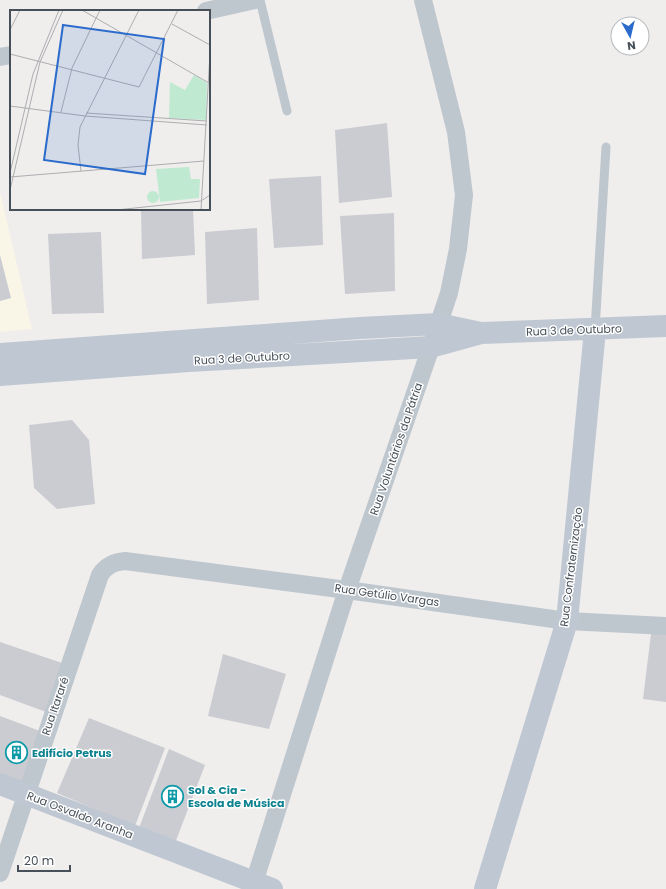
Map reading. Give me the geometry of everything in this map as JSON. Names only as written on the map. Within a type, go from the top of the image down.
[{"type":"street","points":[[210,10],[255,0]]},
{"type":"street","name":"Rua Voluntários da Pátria","points":[[259,887],[347,590],[449,294],[458,249],[464,195],[456,132],[423,0]]},
{"type":"street","points":[[0,58],[10,55]]},
{"type":"street","name":"Rua 3 de Outubro","points":[[0,375],[352,329],[438,324],[481,333],[595,330],[666,326]]},
{"type":"street","name":"Rua Confraternização","points":[[486,889],[566,621],[595,330]]},
{"type":"street","name":"Rua 3 de Outubro","points":[[0,354],[431,347],[481,333]]},
{"type":"street","name":"Rua Getúlio Vargas","points":[[109,566],[116,562],[124,561],[347,590],[566,621],[666,626]]},
{"type":"street","name":"Rua Itararé","points":[[0,873],[100,575],[104,569],[109,566]]},
{"type":"street","name":"Rua Osvaldo Aranha","points":[[0,784],[259,887]]},
{"type":"lane","points":[[260,0],[287,111]]},
{"type":"lane","points":[[595,330],[606,148]]},
{"type":"shaded area","points":[[0,192],[32,329],[0,332]]},
{"type":"building","points":[[387,123],[392,197],[339,203],[335,130]]},
{"type":"building","points":[[321,176],[323,245],[274,248],[269,179]]},
{"type":"building","points":[[141,210],[193,210],[195,255],[142,259]]},
{"type":"building","points":[[394,213],[395,291],[345,294],[340,216]]},
{"type":"building","points":[[257,228],[259,300],[207,304],[205,232]]},
{"type":"building","points":[[101,232],[104,313],[52,314],[48,234]]},
{"type":"building","points":[[0,255],[11,298],[0,301]]},
{"type":"building","points":[[72,420],[89,440],[95,504],[57,509],[34,488],[29,425]]},
{"type":"building","points":[[652,626],[666,628],[666,702],[643,699]]},
{"type":"building","points":[[0,642],[62,663],[46,712],[0,695]]},
{"type":"building","points":[[223,654],[286,674],[269,729],[208,716]]},
{"type":"building","name":"Edifício Petrus","points":[[0,716],[40,731],[22,783],[0,776]]},
{"type":"building","points":[[89,718],[165,748],[135,826],[57,793]]},
{"type":"building","name":"Sol & Cia - Escola de Música","points":[[169,749],[205,765],[175,843],[139,828]]},
{"type":"place","name":"Edifício Petrus","points":[[16,753]]},
{"type":"place","name":"Sol & Cia - Escola de Música","points":[[172,796]]}]
